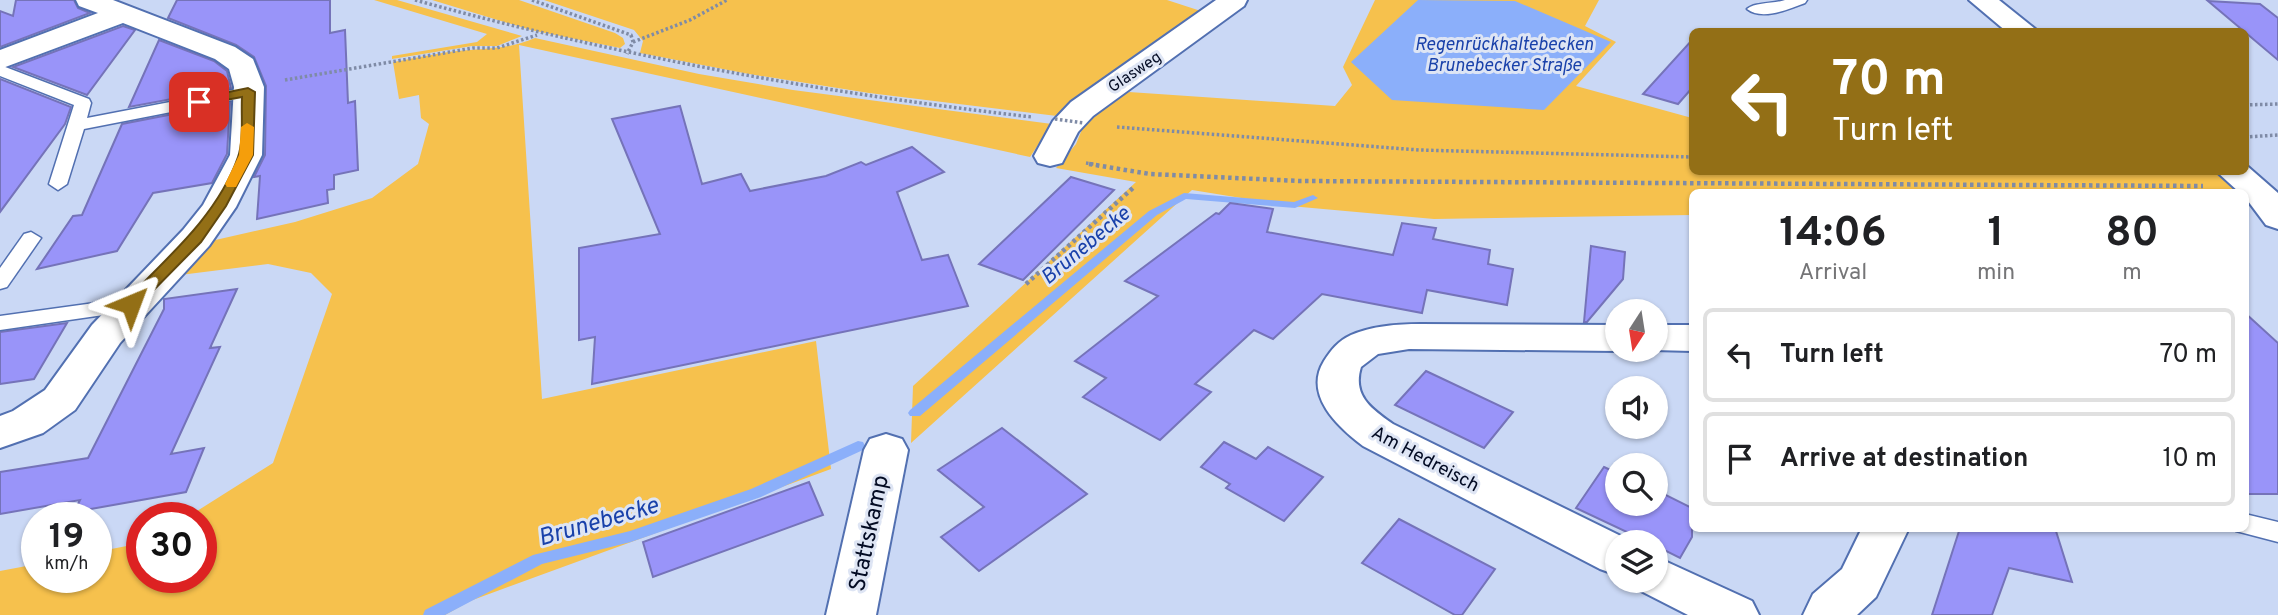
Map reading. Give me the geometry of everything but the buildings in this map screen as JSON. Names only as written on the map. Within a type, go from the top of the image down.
[{"type":"street","points":[[0,433],[28,422],[60,400],[106,334],[131,304],[196,238],[219,206],[246,155],[249,90],[243,65],[225,53],[89,0]]},
{"type":"street","name":"Glasweg","points":[[1050,156],[1064,128],[1082,109],[1234,0]]},
{"type":"street","points":[[1982,0],[2020,28]]},
{"type":"street","points":[[0,60],[123,13]]},
{"type":"street","name":"Am Hedreisch","points":[[1605,338],[1412,337],[1374,341],[1354,350],[1341,362],[1338,377],[1339,391],[1345,405],[1357,419],[1378,435],[1605,550]]},
{"type":"street","points":[[1668,338],[1689,338]]},
{"type":"street","name":"Stattskamp","points":[[851,615],[886,450]]},
{"type":"street","points":[[1828,615],[1831,608],[1859,583],[1884,532]]},
{"type":"street","points":[[1668,582],[1734,615]]},
{"type":"lane","points":[[1754,9],[1772,9],[1800,0]]},
{"type":"lane","points":[[0,70],[83,103],[58,184]]},
{"type":"lane","points":[[76,125],[249,90]]},
{"type":"lane","points":[[0,283],[31,238]]},
{"type":"lane","points":[[0,323],[131,304]]},
{"type":"lane","points":[[2249,525],[2278,532]]},
{"type":"path","points":[[415,0],[538,34],[800,88],[1084,123]]},
{"type":"path","points":[[532,0],[631,35],[634,42]]},
{"type":"path","points":[[627,54],[634,42],[690,20],[727,0]]},
{"type":"path","points":[[249,90],[473,48],[497,48],[538,34]]},
{"type":"path","points":[[2249,105],[2278,104]]},
{"type":"path","points":[[1119,127],[1419,150],[1689,157]]},
{"type":"path","points":[[2249,137],[2278,135]]},
{"type":"path","points":[[1050,156],[1150,174],[1300,181],[1999,189]]},
{"type":"path","points":[[1026,284],[1133,188]]},
{"type":"shaded area","points":[[374,0],[397,0],[522,36],[497,46],[472,46],[392,59],[392,56],[477,42],[487,34]]},
{"type":"shaded area","points":[[432,0],[519,0],[615,33],[623,38],[625,44],[620,48],[531,30]]},
{"type":"shaded area","points":[[544,0],[1167,0],[1207,13],[1071,115],[1057,116],[869,93],[640,53],[643,41],[634,30]]},
{"type":"shaded area","points":[[1375,0],[1599,0],[1585,26],[1616,42],[1576,86],[1689,117],[1689,175],[2218,175],[2234,189],[1689,189],[1689,215],[1434,219],[1290,206],[1192,190],[911,443],[913,386],[1136,182],[1056,168],[1076,144],[1087,117],[1129,92],[1335,106],[1352,85],[1343,67]]},
{"type":"shaded area","points":[[535,38],[699,74],[793,90],[1052,124],[1030,157],[519,45],[542,399],[816,341],[831,469],[470,601],[445,615],[0,615],[0,571],[21,567],[21,593],[112,593],[112,549],[126,546],[126,593],[217,593],[217,502],[211,502],[273,463],[332,294],[311,273],[268,264],[180,275],[211,241],[295,222],[372,198],[418,164],[429,124],[421,118],[419,95],[399,99],[393,62],[519,44]]},
{"type":"water","name":"Regenrückhaltebecken Brunebecker Straße","points":[[1418,0],[1515,1],[1611,42],[1544,110],[1392,100],[1351,62]]},
{"type":"waterway","name":"Brunebecke","points":[[915,413],[1153,213],[1184,196],[1295,205],[1313,198]]},
{"type":"waterway","name":"Brunebecke","points":[[431,615],[538,559],[631,536],[756,493],[858,446]]},
{"type":"slow traffic","points":[[232,184],[246,155],[247,127]]},
{"type":"route","points":[[131,304],[196,238],[219,206],[246,155],[248,92],[199,102]]}]
